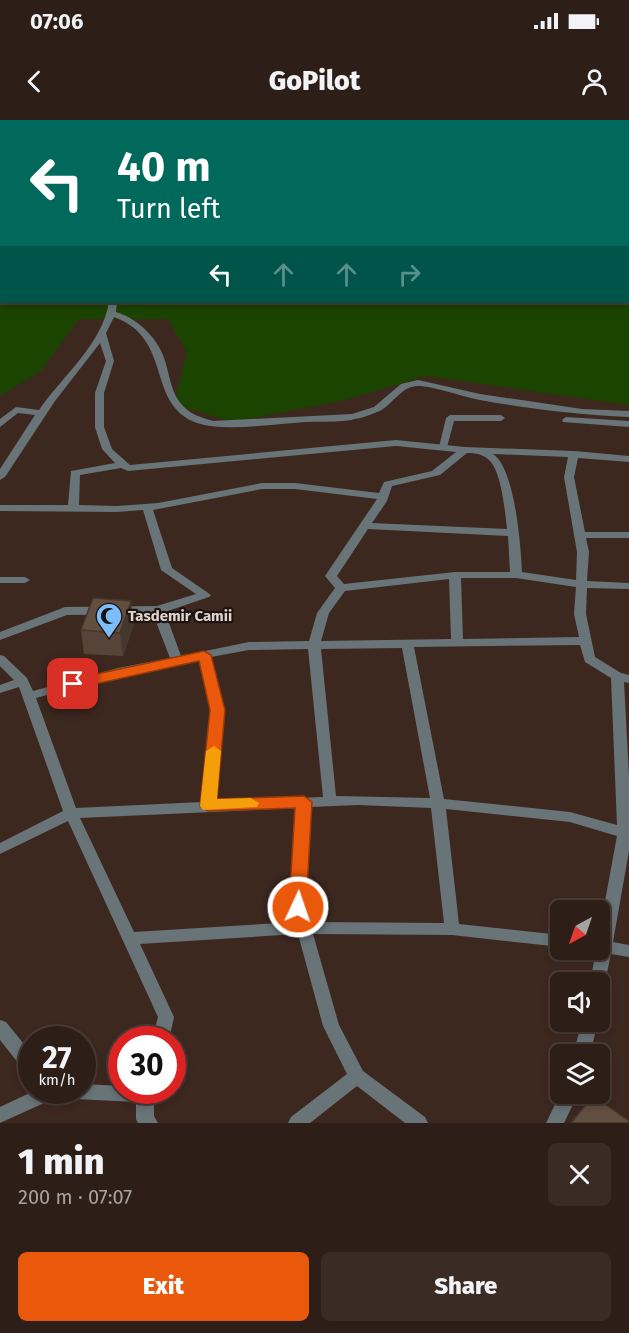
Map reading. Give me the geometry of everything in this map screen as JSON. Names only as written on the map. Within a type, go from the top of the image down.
[{"type":"street","points":[[0,477],[42,413],[102,333],[112,314],[112,303]]},
{"type":"street","points":[[112,314],[125,317],[151,344],[161,363],[165,385],[181,411],[194,419],[213,424],[353,417],[378,409],[404,386],[418,383],[480,397],[582,412],[629,414]]},
{"type":"street","points":[[102,333],[110,361],[102,381],[97,414],[107,450],[128,468],[396,443],[471,450],[574,454],[629,459]]},
{"type":"street","points":[[0,424],[16,410],[42,413]]},
{"type":"street","points":[[341,588],[331,576],[383,497],[388,484],[436,473],[471,450]]},
{"type":"street","points":[[471,450],[494,459],[502,472],[514,533],[516,575]]},
{"type":"street","points":[[574,454],[569,477],[583,552],[580,614],[585,641],[590,659],[623,678],[627,833],[610,910]]},
{"type":"street","points":[[73,509],[75,473],[124,464]]},
{"type":"street","points":[[0,508],[147,507],[262,486],[295,486],[383,497]]},
{"type":"street","points":[[0,636],[65,612],[158,610],[205,596],[167,570],[147,507]]},
{"type":"street","points":[[365,526],[514,533]]},
{"type":"street","points":[[580,536],[629,535]]},
{"type":"street","points":[[455,575],[457,642]]},
{"type":"street","points":[[330,801],[314,645],[323,613],[341,588],[455,575],[516,575],[581,584],[629,586]]},
{"type":"street","points":[[158,610],[177,661]]},
{"type":"street","points":[[0,689],[26,689],[249,646],[585,641]]},
{"type":"street","points":[[407,643],[438,803],[452,929]]},
{"type":"street","points":[[204,655],[218,710],[208,806]]},
{"type":"street","points":[[0,659],[26,689],[71,813],[166,1017],[164,1026]]},
{"type":"street","points":[[0,849],[71,813],[330,801],[438,803],[570,817],[627,833]]},
{"type":"street","points":[[304,802],[298,907],[331,1026],[357,1076],[419,1123]]},
{"type":"street","points":[[129,939],[303,928],[452,929],[550,940]]},
{"type":"street","points":[[610,947],[629,951]]},
{"type":"street","points":[[0,1026],[18,1050]]},
{"type":"street","points":[[297,1123],[357,1076]]},
{"type":"street","points":[[0,1116],[24,1104]]},
{"type":"street","points":[[145,1104],[145,1119],[149,1123]]},
{"type":"street","points":[[555,1123],[564,1104]]},
{"type":"lane","points":[[443,447],[450,418],[501,418]]},
{"type":"lane","points":[[567,420],[629,424]]},
{"type":"lane","points":[[0,580],[25,580]]},
{"type":"green space","points":[[0,303],[629,303],[629,405],[426,376],[345,400],[233,422],[174,404],[187,352],[168,319],[79,319],[41,371],[0,396]]},
{"type":"building","points":[[93,598],[131,601],[120,633],[81,630]]},
{"type":"building","points":[[586,1104],[605,1104],[629,1121],[629,1123],[571,1123]]},
{"type":"slow traffic","points":[[214,751],[208,806],[251,803]]},
{"type":"place","name":"Tasdemir Camii","points":[[109,639]]},
{"type":"route","points":[[73,684],[118,672],[204,655],[218,710],[208,806],[304,802],[298,907]]}]
